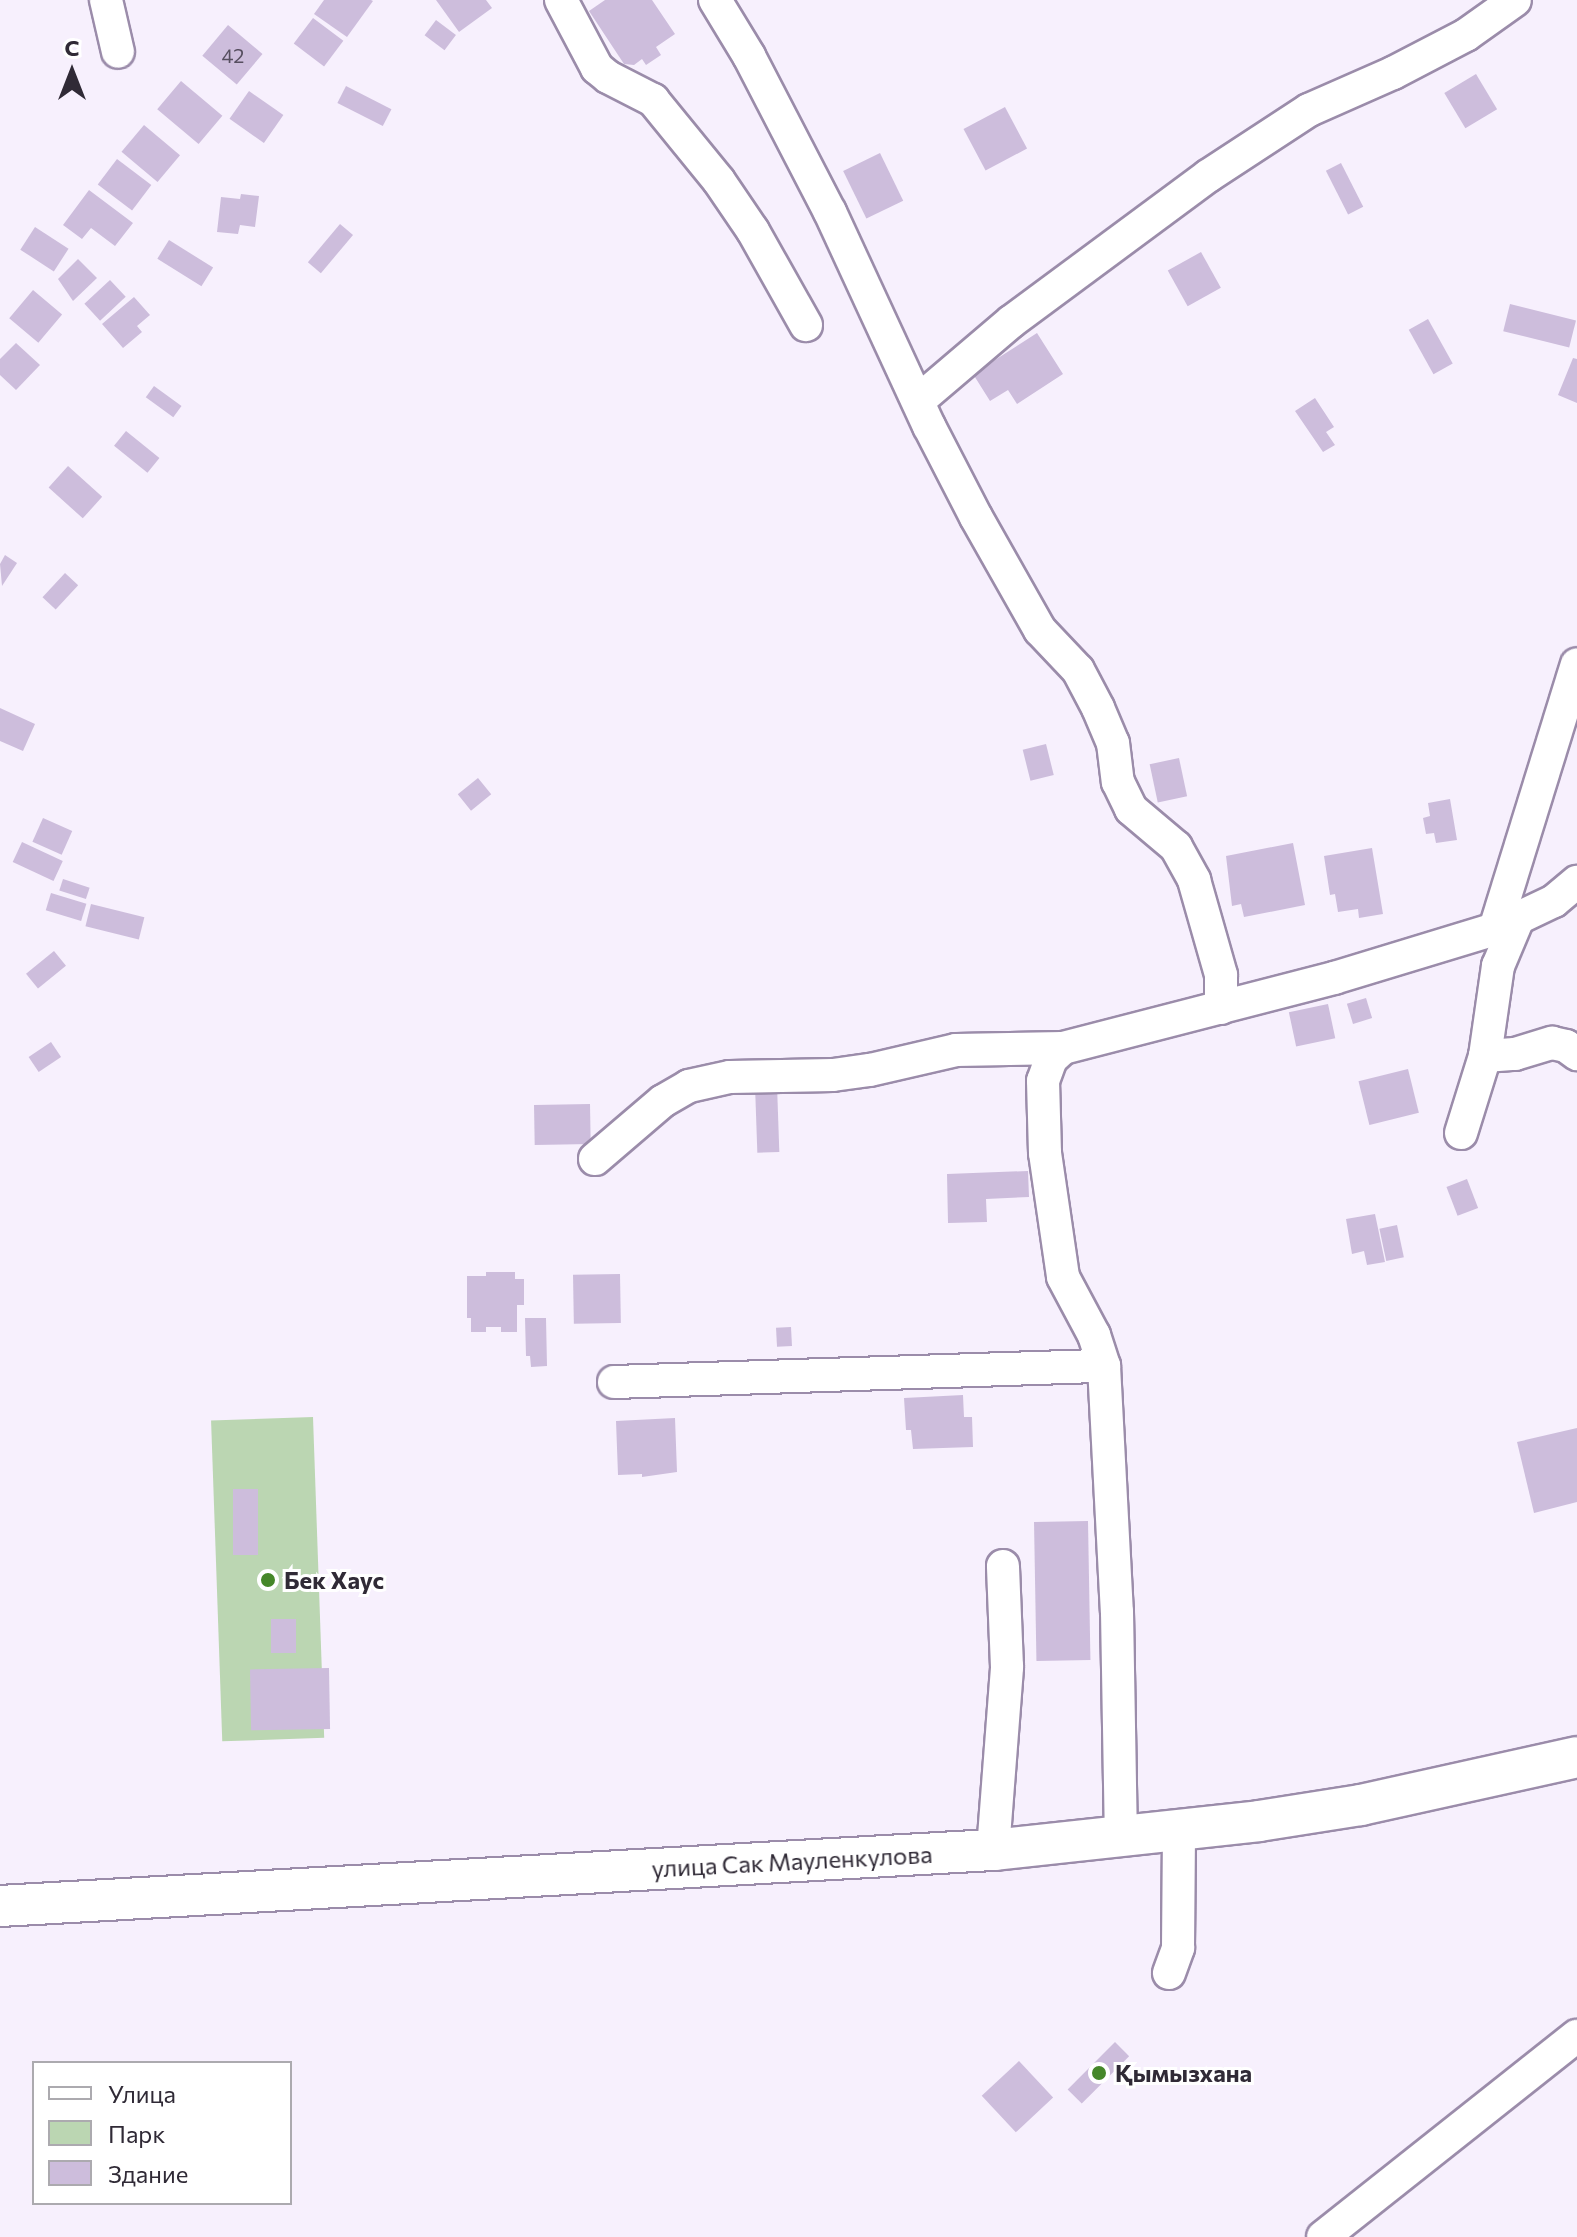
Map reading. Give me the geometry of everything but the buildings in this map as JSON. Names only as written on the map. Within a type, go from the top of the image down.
[{"type":"main road","name":"улица Сак Мауленкулова","points":[[0,1906],[993,1850],[1121,1838],[1361,1805],[1514,1774],[1577,1757]]},
{"type":"street","points":[[106,0],[118,52]]},
{"type":"street","points":[[561,0],[597,68],[653,100],[719,181],[753,231],[806,325]]},
{"type":"street","points":[[715,0],[749,56],[830,212],[976,517],[1040,630],[1078,670],[1098,708],[1113,743],[1118,782],[1131,809],[1176,847],[1194,880],[1221,975],[1221,1008]]},
{"type":"street","points":[[918,401],[1012,321],[1208,176],[1309,110],[1393,73],[1466,35],[1515,0]]},
{"type":"street","points":[[1461,1133],[1485,1056],[1506,925],[1577,664]]},
{"type":"street","points":[[595,1159],[663,1101],[689,1086],[730,1077],[833,1075],[870,1070],[956,1050],[1063,1048],[1221,1008],[1506,925],[1554,901],[1577,882]]},
{"type":"street","points":[[1485,1056],[1515,1054],[1535,1045],[1552,1043],[1566,1046],[1577,1054]]},
{"type":"street","points":[[1063,1048],[1051,1059],[1043,1081],[1045,1153],[1063,1277],[1094,1335],[1104,1366],[1117,1612],[1121,1838]]},
{"type":"street","points":[[614,1382],[1104,1366]]},
{"type":"street","points":[[993,1850],[1007,1667],[1003,1566]]},
{"type":"street","points":[[1169,1973],[1178,1948],[1179,1831]]},
{"type":"street","points":[[1323,2237],[1577,2036]]},
{"type":"green space","name":"Бек Хаус","points":[[313,1417],[324,1738],[222,1741],[211,1421]]},
{"type":"place","name":"Бек Хаус","points":[[268,1580]]},
{"type":"place","name":"Қымызхана","points":[[1099,2073]]}]
